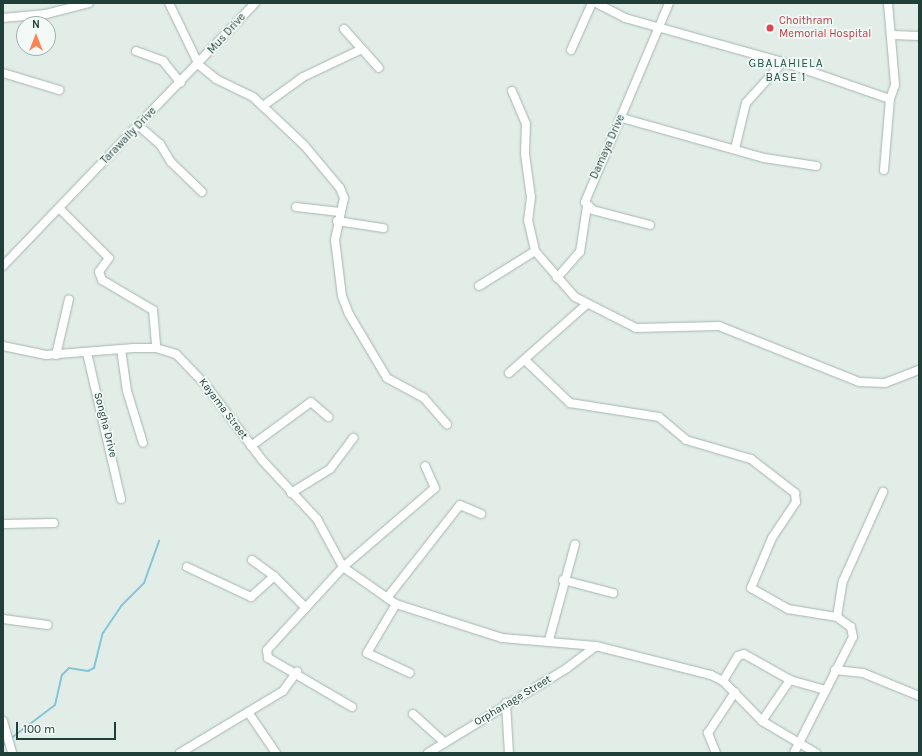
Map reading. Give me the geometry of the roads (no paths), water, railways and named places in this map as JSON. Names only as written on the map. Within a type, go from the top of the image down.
[{"type":"street","points":[[3,18],[46,14],[88,3]]},
{"type":"street","points":[[169,3],[199,65],[262,106],[304,145],[337,184],[344,198],[337,221],[337,254],[349,314],[387,378],[424,398],[447,424]]},
{"type":"street","name":"Mus Drive","points":[[199,65],[255,3]]},
{"type":"street","points":[[571,50],[592,3]]},
{"type":"street","points":[[596,3],[625,18],[783,62],[890,99]]},
{"type":"street","name":"Damaya Drive","points":[[557,278],[580,252],[587,206],[586,198],[622,118],[668,3]]},
{"type":"street","points":[[884,170],[890,99],[895,85],[892,35],[888,3]]},
{"type":"street","points":[[344,29],[379,68]]},
{"type":"street","points":[[892,35],[919,36]]},
{"type":"street","points":[[262,106],[303,77],[362,50]]},
{"type":"street","points":[[136,51],[163,61],[181,83]]},
{"type":"street","points":[[735,149],[746,104],[783,62]]},
{"type":"street","name":"Tarawally Drive","points":[[3,266],[199,65]]},
{"type":"street","points":[[3,73],[59,90]]},
{"type":"street","points":[[512,90],[526,124],[525,154],[531,197],[528,220],[535,250],[557,278],[586,304],[648,330],[719,326],[859,382],[885,384],[919,370]]},
{"type":"street","points":[[622,118],[764,158],[816,166]]},
{"type":"street","points":[[139,126],[160,144],[171,162],[202,192]]},
{"type":"street","points":[[587,206],[650,226]]},
{"type":"street","points":[[296,207],[340,212]]},
{"type":"street","points":[[60,209],[109,258],[99,272],[102,280],[153,310],[156,348]]},
{"type":"street","points":[[337,221],[384,228]]},
{"type":"street","points":[[479,286],[535,250]]},
{"type":"street","points":[[50,355],[69,298]]},
{"type":"street","points":[[509,373],[526,362],[586,304]]},
{"type":"street","name":"Kayama Street","points":[[3,346],[50,355],[121,349],[156,348],[176,354],[205,384],[251,446],[323,529],[343,567]]},
{"type":"street","points":[[121,349],[126,391],[143,443]]},
{"type":"street","name":"Songha Drive","points":[[87,352],[121,498]]},
{"type":"street","points":[[526,362],[570,403],[659,417],[686,440],[743,455],[790,488],[796,496],[796,502],[772,538],[751,588],[788,609],[837,617],[850,627],[852,637],[798,742],[794,753]]},
{"type":"street","points":[[251,446],[311,402],[328,417]]},
{"type":"street","points":[[291,493],[330,469],[352,438]]},
{"type":"street","points":[[352,707],[266,654],[343,567],[435,488],[425,466]]},
{"type":"street","points":[[837,617],[843,581],[883,492]]},
{"type":"street","points":[[387,598],[460,505],[481,514]]},
{"type":"street","points":[[3,524],[54,523]]},
{"type":"street","points":[[549,640],[563,580],[576,544]]},
{"type":"street","points":[[252,560],[274,576],[306,608]]},
{"type":"street","points":[[187,567],[251,597],[274,576]]},
{"type":"street","points":[[343,567],[396,604],[502,638],[549,640],[596,646],[700,672],[723,681],[762,722],[816,753]]},
{"type":"street","points":[[563,580],[613,593]]},
{"type":"street","points":[[396,604],[367,653],[410,673]]},
{"type":"street","points":[[3,618],[48,625]]},
{"type":"street","name":"Orphanage Street","points":[[428,753],[506,702],[567,668],[596,646]]},
{"type":"street","points":[[723,681],[738,656],[744,654],[790,680],[826,690]]},
{"type":"street","points":[[835,670],[863,673],[919,696]]},
{"type":"street","points":[[180,753],[283,691],[297,672]]},
{"type":"street","points":[[762,722],[790,680]]},
{"type":"street","points":[[716,753],[708,733],[735,692]]},
{"type":"street","points":[[506,702],[509,753]]},
{"type":"street","points":[[248,712],[276,753]]},
{"type":"street","points":[[413,714],[445,743]]},
{"type":"street","points":[[3,721],[10,739],[12,753]]},
{"type":"waterway","points":[[10,739],[55,705],[62,675],[69,668],[88,671],[94,668],[103,633],[121,606],[144,583],[159,541]]},
{"type":"waterway","points":[[3,746],[7,741]]},
{"type":"place","name":"Choithram Memorial Hospital","points":[[770,28]]},
{"type":"district","name":"GBALAHIELA BASE 1","points":[[786,71]]}]
